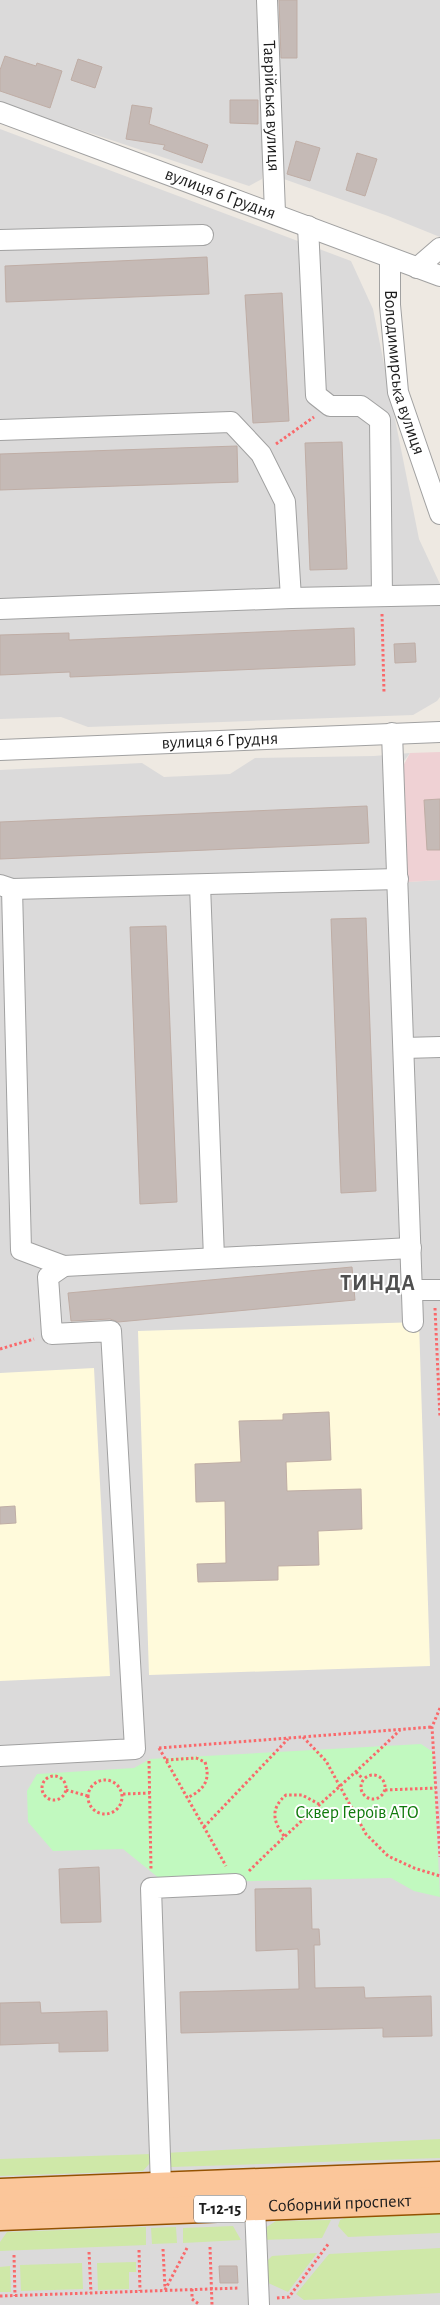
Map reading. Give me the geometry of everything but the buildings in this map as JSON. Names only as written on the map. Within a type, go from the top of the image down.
[{"type":"main road","name":"Соборний проспект","points":[[0,2217],[255,2207],[390,2189],[440,2175]]},
{"type":"main road","name":"Соборний проспект","points":[[0,2192],[161,2186],[390,2189],[440,2200]]},
{"type":"street","name":"Таврійська вулиця","points":[[267,0],[275,213]]},
{"type":"street","name":"вулиця 6 Грудня","points":[[0,112],[440,276]]},
{"type":"street","points":[[308,226],[316,395],[330,406],[361,406],[380,420],[382,596]]},
{"type":"street","points":[[0,240],[204,235]]},
{"type":"street","points":[[417,268],[440,248]]},
{"type":"street","name":"Володимирська вулиця","points":[[390,258],[390,305],[398,392],[440,514]]},
{"type":"street","points":[[0,430],[231,422],[261,454],[285,502],[291,598]]},
{"type":"street","points":[[0,609],[440,594]]},
{"type":"street","name":"вулиця 6 Грудня","points":[[0,750],[440,732]]},
{"type":"street","points":[[392,733],[413,1322]]},
{"type":"street","points":[[398,879],[200,885],[6,887],[21,1250],[64,1266],[411,1248]]},
{"type":"street","points":[[200,885],[214,1258]]},
{"type":"street","points":[[404,1048],[440,1046]]},
{"type":"street","points":[[0,1756],[142,1749],[111,1331],[52,1334],[48,1277],[64,1266]]},
{"type":"street","points":[[412,1290],[440,1290]]},
{"type":"street","points":[[161,2186],[152,1888],[236,1884]]},
{"type":"street","points":[[255,2207],[263,2297]]},
{"type":"path","points":[[261,454],[330,406]]},
{"type":"path","points":[[382,596],[384,693]]},
{"type":"path","points":[[0,1349],[52,1334]]},
{"type":"path","points":[[440,1708],[432,1727],[440,1857]]},
{"type":"path","points":[[152,1888],[150,1793],[142,1749],[432,1727]]},
{"type":"path","points":[[158,1748],[236,1884],[284,1836],[400,1730]]},
{"type":"path","points":[[303,1737],[326,1761],[341,1785],[366,1834],[388,1856],[414,1868],[440,1876]]},
{"type":"path","points":[[204,1827],[289,1738]]},
{"type":"path","points":[[166,1760],[196,1758],[205,1762],[208,1772],[207,1780],[198,1793],[187,1798]]},
{"type":"path","points":[[356,1772],[364,1779]]},
{"type":"path","points":[[56,1775],[63,1778],[66,1790],[62,1798],[54,1800],[44,1795],[42,1787],[48,1777],[56,1775]]},
{"type":"path","points":[[370,1775],[379,1776],[384,1782],[384,1794],[377,1799],[366,1798],[360,1787],[364,1779],[370,1775]]},
{"type":"path","points":[[105,1779],[119,1785],[123,1794],[121,1805],[112,1813],[107,1814],[96,1811],[91,1807],[88,1796],[95,1783],[105,1779]]},
{"type":"path","points":[[385,1790],[436,1788]]},
{"type":"path","points":[[66,1790],[88,1796]]},
{"type":"path","points":[[123,1794],[150,1793]]},
{"type":"path","points":[[284,1836],[278,1829],[274,1814],[277,1803],[281,1799],[286,1795],[302,1795],[320,1804]]},
{"type":"path","points":[[0,2296],[211,2289],[263,2297],[288,2297],[328,2243]]},
{"type":"path","points":[[210,2247],[212,2305]]},
{"type":"path","points":[[165,2290],[187,2248]]},
{"type":"path","points":[[163,2249],[165,2290]]},
{"type":"path","points":[[139,2250],[140,2291]]},
{"type":"path","points":[[89,2252],[91,2293]]},
{"type":"path","points":[[14,2255],[15,2296]]},
{"type":"path","points":[[192,2290],[192,2299],[200,2305]]},
{"type":"shaded area","points":[[0,0],[256,0],[264,158],[262,179],[249,186],[0,103]]},
{"type":"shaded area","points":[[275,0],[440,0],[440,237],[388,216],[281,178]]},
{"type":"shaded area","points":[[0,129],[351,261],[373,309],[419,539],[440,584],[440,697],[437,701],[413,715],[88,727],[61,717],[0,719]]},
{"type":"shaded area","points":[[440,752],[440,880],[408,882],[401,770],[410,753]]},
{"type":"shaded area","points":[[410,753],[404,761],[408,882],[440,880],[440,2167],[0,2182],[0,770],[142,763],[164,777],[230,774],[255,758],[374,756]]},
{"type":"shaded area","points":[[419,1322],[430,1666],[149,1675],[138,1331]]},
{"type":"shaded area","points":[[94,1368],[110,1676],[0,1681],[0,1373]]},
{"type":"shaded area","points":[[440,2211],[440,2305],[0,2305],[0,2228]]},
{"type":"green space","name":"Сквер Героїв АТО","points":[[421,1744],[433,1752],[440,1897],[414,1891],[391,1878],[165,1883],[123,1849],[53,1851],[28,1822],[27,1791],[37,1774],[134,1768],[150,1759]]},
{"type":"green space","points":[[440,2139],[440,2158],[171,2167],[167,2164],[164,2153]]},
{"type":"green space","points":[[151,2154],[150,2163],[143,2171],[0,2176],[0,2159]]},
{"type":"green space","points":[[440,2213],[440,2233],[348,2237],[338,2226],[340,2220],[349,2216]]},
{"type":"green space","points":[[331,2220],[322,2238],[261,2240],[265,2228],[276,2221]]},
{"type":"green space","points":[[233,2226],[241,2240],[183,2243],[183,2228]]},
{"type":"green space","points":[[146,2227],[146,2245],[0,2251],[0,2242],[7,2232]]},
{"type":"green space","points":[[176,2227],[177,2243],[152,2244],[151,2228]]},
{"type":"green space","points":[[440,2248],[440,2293],[304,2300],[296,2294],[329,2254]]},
{"type":"green space","points":[[317,2253],[288,2292],[266,2282],[264,2264],[272,2256]]},
{"type":"green space","points":[[136,2262],[136,2272],[129,2272],[129,2289],[98,2290],[97,2263]]},
{"type":"green space","points":[[82,2263],[83,2289],[21,2291],[20,2265]]},
{"type":"green space","points":[[10,2266],[11,2292],[0,2292],[0,2267]]},
{"type":"district","name":"ТИНДА","points":[[378,1283]]}]
